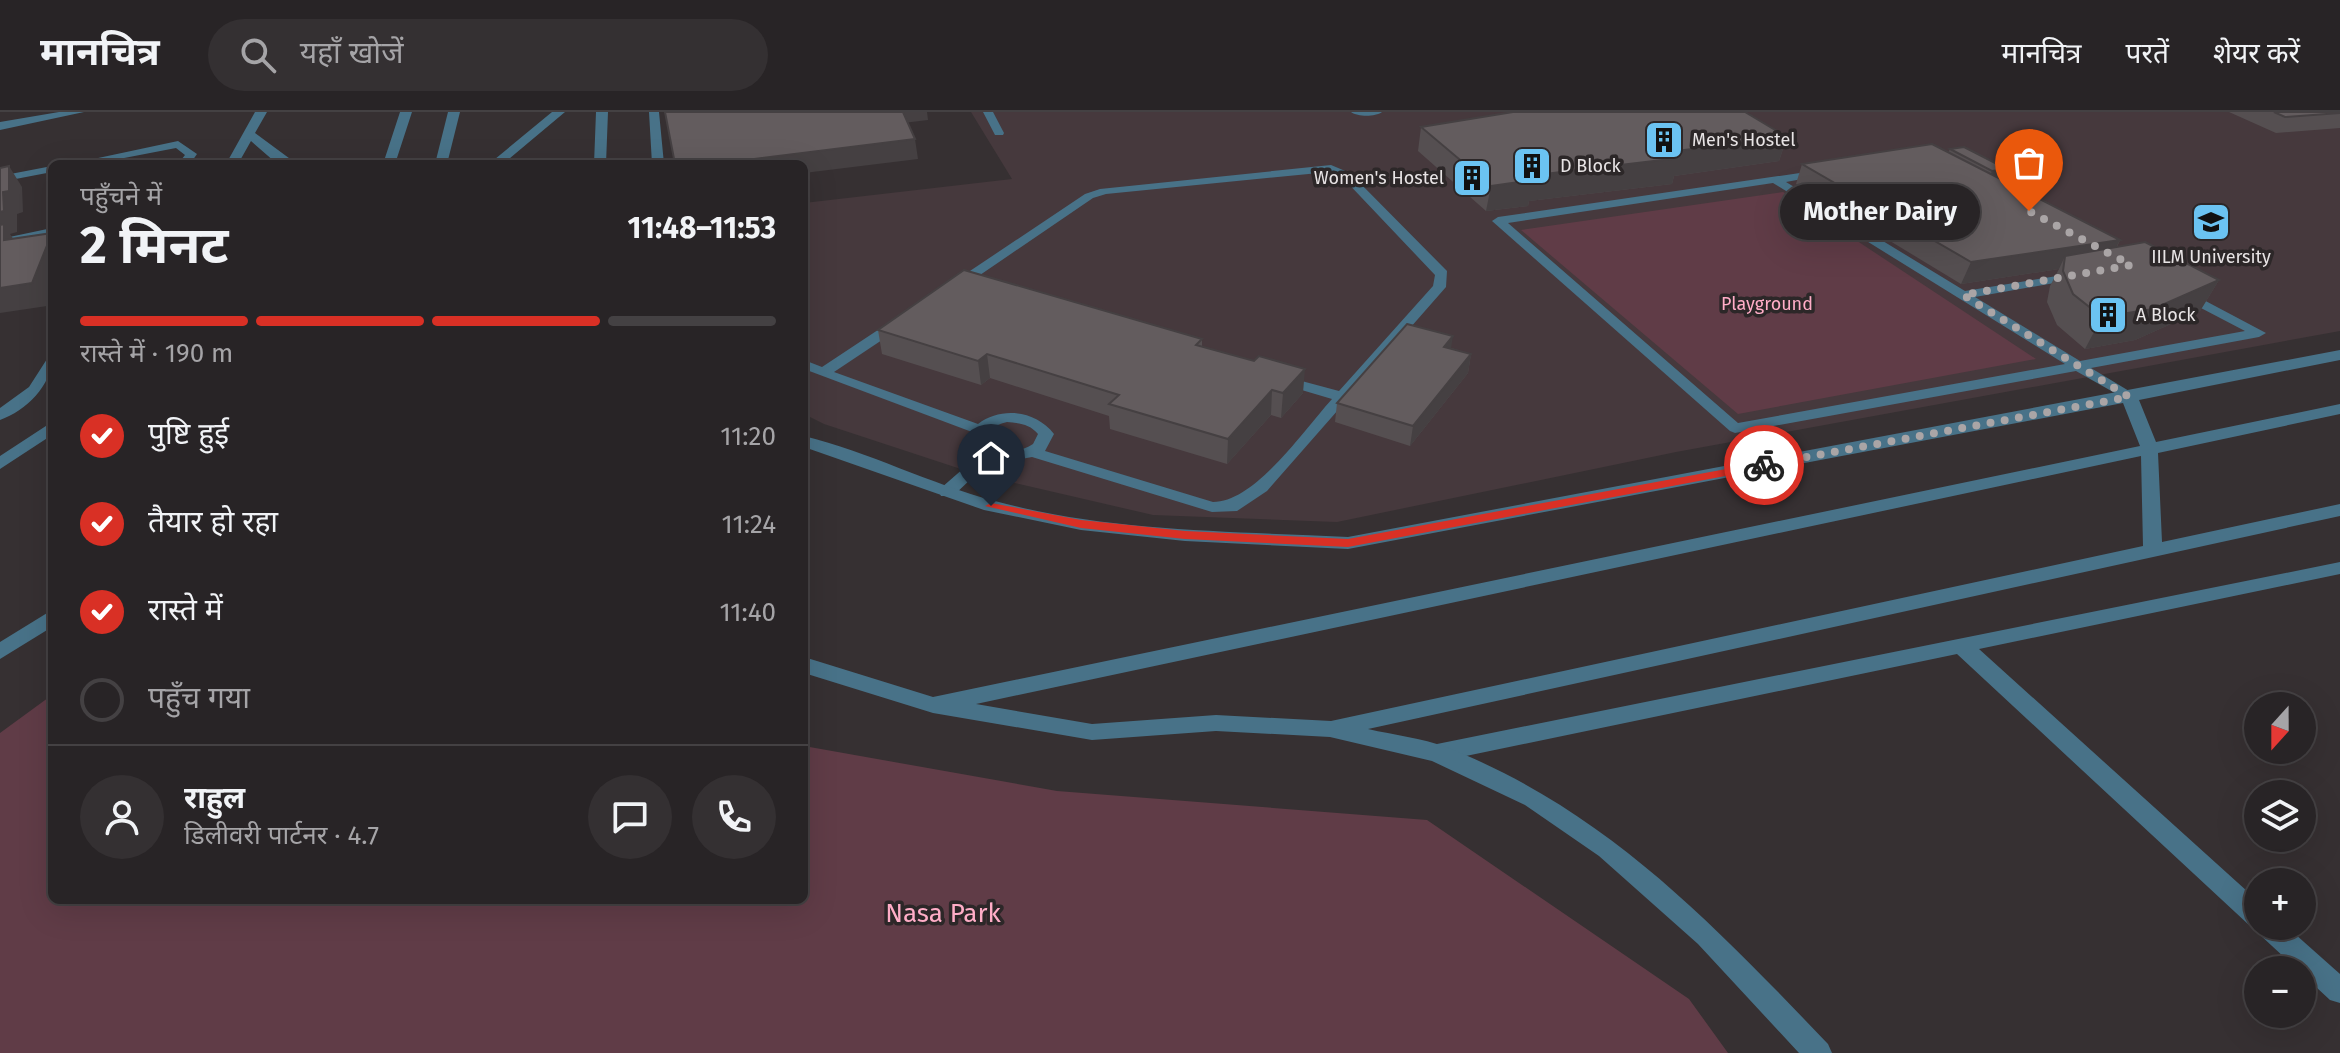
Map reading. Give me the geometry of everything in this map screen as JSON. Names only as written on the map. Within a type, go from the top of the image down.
[{"type":"street","points":[[0,126],[78,112]]},
{"type":"street","points":[[234,160],[261,112]]},
{"type":"street","points":[[390,160],[406,112]]},
{"type":"street","points":[[442,160],[454,112]]},
{"type":"street","points":[[500,160],[559,112]]},
{"type":"street","points":[[600,160],[602,112]]},
{"type":"street","points":[[249,134],[281,160]]},
{"type":"street","points":[[808,442],[991,506],[1081,524],[1213,537],[1348,543],[2340,355]]},
{"type":"street","points":[[2129,397],[2149,447],[2153,551]]},
{"type":"street","points":[[933,705],[2340,409]]},
{"type":"street","points":[[0,464],[48,430]]},
{"type":"street","points":[[1330,729],[2340,510]]},
{"type":"street","points":[[1437,753],[2340,568]]},
{"type":"street","points":[[0,652],[48,620]]},
{"type":"street","points":[[1961,645],[2244,904]]},
{"type":"street","points":[[808,666],[933,705],[1092,732],[1216,723],[1330,729],[1437,753],[1533,798],[1608,849],[1707,936],[1818,1053]]},
{"type":"street","points":[[2284,940],[2340,991]]},
{"type":"lane","points":[[654,112],[658,160]]},
{"type":"lane","points":[[988,112],[999,133]]},
{"type":"lane","points":[[1356,112],[1377,112]]},
{"type":"lane","points":[[96,160],[178,144],[191,154],[187,160]]},
{"type":"lane","points":[[959,287],[1089,196],[1104,191],[1331,168],[1346,175],[1442,274],[1443,280],[1261,488],[1231,507],[1193,502],[1032,452]]},
{"type":"lane","points":[[0,179],[48,170]]},
{"type":"lane","points":[[1836,171],[1498,221],[1735,428],[2259,333],[2169,286]]},
{"type":"lane","points":[[1775,180],[2129,397]]},
{"type":"lane","points":[[0,243],[48,233]]},
{"type":"lane","points":[[1963,295],[2085,273]]},
{"type":"lane","points":[[823,373],[909,316]]},
{"type":"lane","points":[[808,366],[980,430],[1006,418],[1037,423],[1046,434],[1040,447],[1010,457],[989,454],[977,443],[980,430]]},
{"type":"lane","points":[[0,415],[34,390],[48,368]]},
{"type":"lane","points":[[1268,375],[1342,397]]},
{"type":"lane","points":[[947,492],[989,454]]},
{"type":"shaded area","points":[[971,112],[2340,112],[2340,331],[1676,452],[1337,522],[1153,515],[976,474],[808,416],[808,203],[1012,179]]},
{"type":"green space","name":"Playground","points":[[1783,192],[2036,359],[1738,414],[1521,230]]},
{"type":"green space","name":"Nasa Park","points":[[48,698],[48,904],[808,904],[808,747],[1057,791],[1427,820],[1689,999],[1728,1053],[0,1053],[0,733]]},
{"type":"building","points":[[665,112],[903,112],[915,139],[746,160],[674,160]]},
{"type":"building","points":[[1513,112],[1745,112],[1787,137],[1669,152],[1679,158],[1528,176],[1533,180],[1491,186],[1421,127]]},
{"type":"building","points":[[2274,112],[2340,112],[2340,113],[2285,117]]},
{"type":"building","points":[[1932,144],[2120,240],[1971,262],[1802,164]]},
{"type":"building","points":[[1964,147],[2007,169],[1992,171],[1950,149]]},
{"type":"building","points":[[9,166],[9,191],[3,192],[4,211],[0,212],[0,168]]},
{"type":"building","points":[[4,224],[4,240],[48,234],[48,243],[32,283],[0,288],[0,225]]},
{"type":"building","points":[[2145,242],[2219,280],[2153,309],[2102,317],[2073,294],[2063,271],[2065,256]]},
{"type":"building","points":[[964,270],[1202,339],[1196,345],[1254,361],[1259,356],[1305,369],[1283,393],[1272,390],[1228,439],[1109,404],[1119,395],[987,354],[978,361],[878,330]]},
{"type":"building","points":[[1407,324],[1453,336],[1444,347],[1471,354],[1413,426],[1337,403]]},
{"type":"way so far","points":[[1764,465],[2129,397],[1963,295],[2131,265],[2029,211]]},
{"type":"place","name":"Men's Hostel","points":[[1664,140]]},
{"type":"place","name":"D Block","points":[[1532,166]]},
{"type":"place","name":"Women's Hostel","points":[[1472,178]]},
{"type":"place","name":"Mother Dairy","points":[[2029,211]]},
{"type":"place","name":"IILM University","points":[[2211,222]]},
{"type":"place","name":"A Block","points":[[2108,315]]},
{"type":"route","points":[[991,506],[1081,524],[1185,535],[1348,543],[1764,465]]}]
